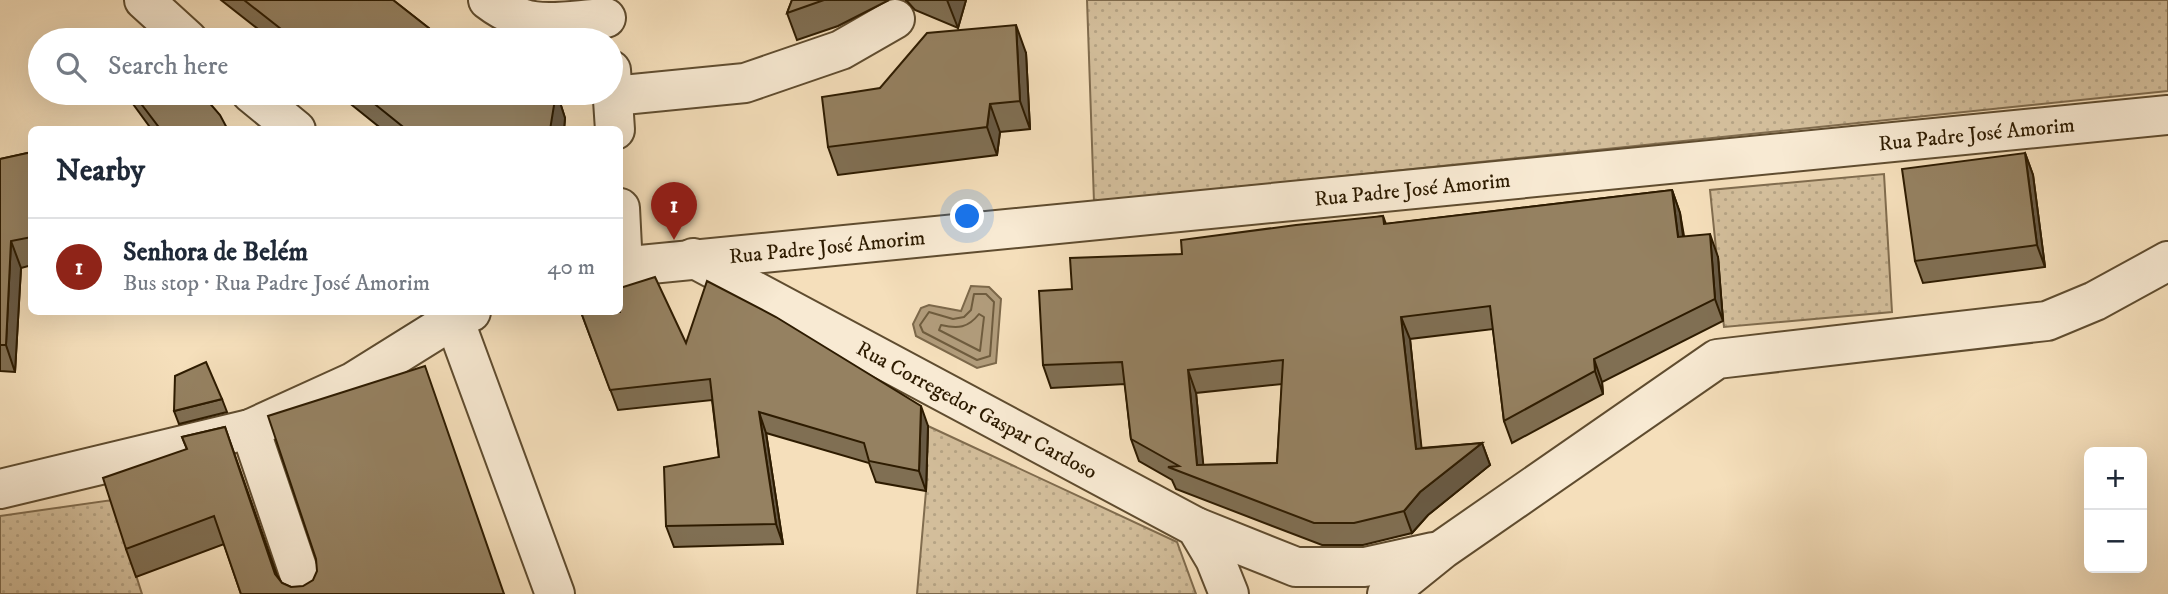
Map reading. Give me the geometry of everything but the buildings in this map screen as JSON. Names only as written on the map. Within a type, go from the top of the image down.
[{"type":"street","points":[[488,0],[506,13],[528,23],[607,20]]},
{"type":"street","points":[[135,2],[171,28]]},
{"type":"street","points":[[623,98],[745,83],[841,50],[895,19]]},
{"type":"street","points":[[266,105],[291,126]]},
{"type":"street","name":"Rua Padre José Amorim","points":[[648,264],[2168,115]]},
{"type":"street","points":[[623,214],[648,264]]},
{"type":"street","points":[[1387,594],[1443,549],[1717,359],[2047,321],[2095,301],[2168,261]]},
{"type":"street","name":"Rua Corregedor Gaspar Cardoso","points":[[648,264],[1196,527],[1296,567],[1365,567],[1405,558]]},
{"type":"street","points":[[0,489],[250,429],[353,382],[463,315],[555,594]]},
{"type":"street","points":[[250,429],[306,594]]},
{"type":"street","points":[[1196,527],[1215,559],[1229,594]]},
{"type":"street","points":[[1326,594],[1405,558],[1443,549]]},
{"type":"shaded area","points":[[1087,0],[2168,0],[2168,91],[1094,202]]},
{"type":"shaded area","points":[[1884,174],[1892,312],[1724,327],[1710,190]]},
{"type":"shaded area","points":[[928,426],[1177,542],[1196,594],[917,594],[926,491]]},
{"type":"shaded area","points":[[112,500],[142,594],[0,594],[0,516]]},
{"type":"water","points":[[971,286],[989,287],[1001,299],[996,363],[977,368],[916,336],[913,324],[921,308],[929,305],[961,311]]},
{"type":"place","name":"Senhora de Belém","points":[[674,240]]}]
